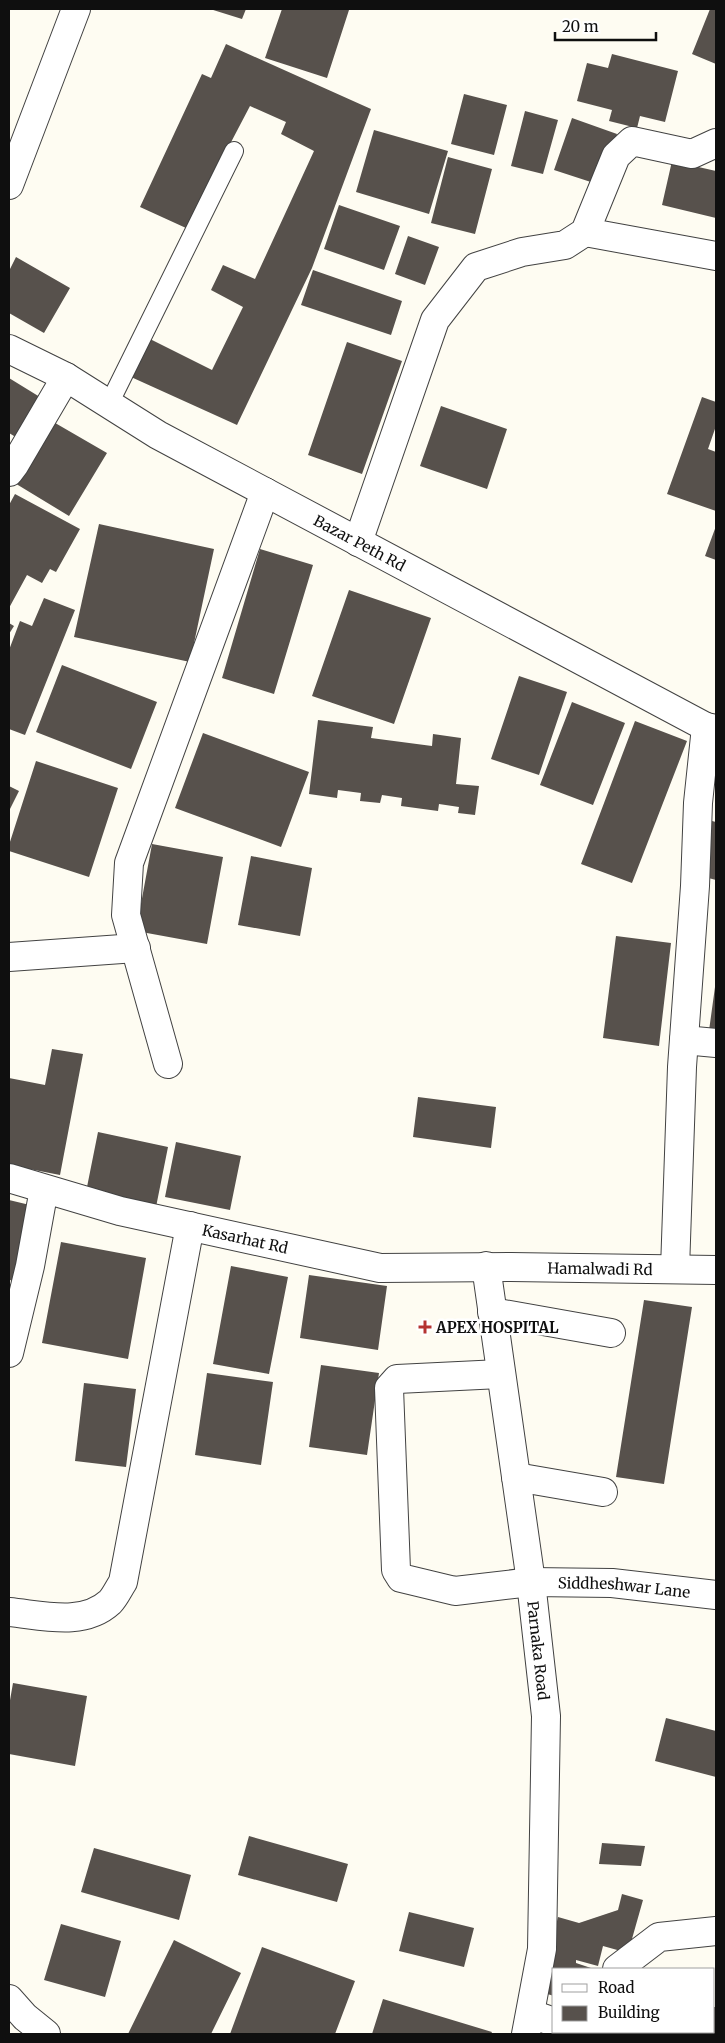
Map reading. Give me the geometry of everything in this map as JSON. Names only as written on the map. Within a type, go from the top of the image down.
[{"type":"street","points":[[9,185],[76,9]]},
{"type":"street","points":[[358,542],[435,320],[476,267],[522,252],[565,245],[585,232],[616,156],[632,141],[692,154],[716,143]]},
{"type":"street","points":[[585,232],[716,256]]},
{"type":"street","name":"Bazar Peth Rd","points":[[9,349],[66,377],[158,435],[711,728]]},
{"type":"street","points":[[9,472],[66,377]]},
{"type":"street","points":[[168,1064],[126,915],[129,863],[265,492]]},
{"type":"street","points":[[675,1269],[684,1040],[705,888],[698,803],[711,728]]},
{"type":"street","points":[[9,957],[136,948]]},
{"type":"street","points":[[684,1040],[716,1043]]},
{"type":"street","name":"Kasarhat Rd","points":[[9,1178],[120,1211],[380,1268],[486,1266]]},
{"type":"street","points":[[9,1353],[30,1266],[44,1189]]},
{"type":"street","points":[[9,1612],[74,1618],[93,1614],[111,1601],[123,1582],[190,1226]]},
{"type":"street","name":"Hamalwadi Rd","points":[[486,1266],[716,1270]]},
{"type":"street","name":"Parnaka Road","points":[[486,1266],[531,1582],[546,1716],[542,1949],[537,2023]]},
{"type":"street","points":[[492,1312],[611,1333]]},
{"type":"street","name":"Siddheshwar Lane","points":[[500,1374],[397,1378],[389,1388],[396,1570],[402,1578],[454,1591],[531,1582],[612,1583],[716,1595]]},
{"type":"street","points":[[516,1477],[603,1492]]},
{"type":"street","points":[[618,1968],[660,1937],[716,1931]]},
{"type":"street","points":[[9,1999],[25,2017],[46,2034]]},
{"type":"lane","points":[[109,404],[234,151]]},
{"type":"building","points":[[210,9],[246,9],[242,19]]},
{"type":"building","points":[[282,9],[349,10],[327,78],[265,58]]},
{"type":"building","points":[[710,9],[716,9],[716,64],[692,54]]},
{"type":"building","points":[[226,44],[371,109],[312,268],[237,425],[131,377],[150,339],[212,370],[243,307],[211,290],[223,265],[255,279],[314,151],[281,134],[286,122],[250,106],[186,228],[140,207],[202,74],[211,78]]},
{"type":"building","points":[[612,54],[678,71],[665,122],[640,116],[637,128],[609,121],[612,110],[577,101],[587,63],[608,68]]},
{"type":"building","points":[[464,94],[507,105],[494,155],[451,144]]},
{"type":"building","points":[[525,111],[558,120],[543,174],[511,166]]},
{"type":"building","points":[[572,118],[617,134],[600,185],[554,170]]},
{"type":"building","points":[[374,130],[448,151],[429,214],[356,192]]},
{"type":"building","points":[[448,157],[492,169],[475,234],[431,223]]},
{"type":"building","points":[[672,161],[716,171],[716,218],[662,205]]},
{"type":"building","points":[[339,205],[400,226],[384,270],[324,249]]},
{"type":"building","points":[[408,236],[439,247],[425,285],[395,274]]},
{"type":"building","points":[[16,257],[70,288],[44,333],[9,313],[9,271]]},
{"type":"building","points":[[313,270],[402,301],[391,335],[301,305]]},
{"type":"building","points":[[347,342],[402,361],[362,474],[308,455]]},
{"type":"building","points":[[9,378],[48,402],[24,442],[9,433]]},
{"type":"building","points":[[702,397],[716,402],[716,426],[708,449],[716,452],[716,511],[667,494]]},
{"type":"building","points":[[441,406],[507,429],[487,489],[420,466]]},
{"type":"building","points":[[50,420],[107,453],[69,516],[13,482]]},
{"type":"building","points":[[15,494],[80,529],[56,572],[50,569],[42,583],[27,575],[9,608],[9,505]]},
{"type":"building","points":[[99,524],[214,549],[190,662],[74,637]]},
{"type":"building","points":[[716,526],[716,560],[705,556]]},
{"type":"building","points":[[260,549],[313,565],[274,694],[222,678]]},
{"type":"building","points":[[349,590],[431,618],[394,724],[312,696]]},
{"type":"building","points":[[44,598],[75,610],[25,735],[9,729],[9,650],[20,621],[32,626]]},
{"type":"building","points":[[9,623],[14,626],[9,634]]},
{"type":"building","points":[[62,665],[157,702],[131,769],[36,732]]},
{"type":"building","points":[[519,676],[567,692],[539,775],[491,759]]},
{"type":"building","points":[[572,702],[625,723],[593,805],[540,785]]},
{"type":"building","points":[[318,720],[373,727],[371,738],[432,746],[433,734],[461,738],[456,784],[479,786],[475,815],[458,813],[459,807],[439,804],[438,811],[401,806],[402,798],[382,795],[380,803],[360,801],[361,793],[338,790],[337,798],[309,794]]},
{"type":"building","points":[[635,721],[687,741],[632,883],[581,864]]},
{"type":"building","points":[[203,733],[309,772],[281,847],[175,808]]},
{"type":"building","points":[[36,761],[118,788],[89,877],[9,851],[9,845]]},
{"type":"building","points":[[9,786],[19,791],[9,811]]},
{"type":"building","points":[[712,821],[716,822],[716,880],[697,875]]},
{"type":"building","points":[[152,844],[223,857],[207,944],[136,931]]},
{"type":"building","points":[[251,856],[312,868],[300,936],[238,925]]},
{"type":"building","points":[[616,936],[671,943],[659,1046],[603,1038]]},
{"type":"building","points":[[715,987],[716,1038],[708,1038]]},
{"type":"building","points":[[52,1049],[83,1054],[60,1175],[9,1165],[9,1078],[45,1085]]},
{"type":"building","points":[[418,1097],[496,1107],[491,1148],[413,1137]]},
{"type":"building","points":[[98,1132],[168,1147],[156,1207],[86,1192]]},
{"type":"building","points":[[176,1142],[241,1156],[230,1210],[165,1197]]},
{"type":"building","points":[[9,1200],[34,1206],[17,1281],[9,1280]]},
{"type":"building","points":[[61,1242],[146,1258],[128,1359],[42,1343]]},
{"type":"building","points":[[231,1266],[288,1277],[269,1374],[213,1364]]},
{"type":"building","points":[[309,1275],[387,1286],[378,1350],[300,1338]]},
{"type":"building","points":[[644,1300],[692,1307],[664,1484],[616,1477]]},
{"type":"building","points":[[321,1365],[379,1373],[367,1455],[309,1447]]},
{"type":"building","points":[[207,1373],[273,1382],[261,1465],[195,1455]]},
{"type":"building","points":[[84,1383],[136,1389],[126,1467],[75,1461]]},
{"type":"building","points":[[13,1683],[87,1696],[75,1766],[9,1754],[9,1706]]},
{"type":"building","points":[[666,1718],[716,1731],[716,1777],[655,1761]]},
{"type":"building","points":[[249,1836],[348,1864],[337,1902],[238,1875]]},
{"type":"building","points":[[602,1843],[645,1846],[641,1866],[599,1864]]},
{"type":"building","points":[[94,1848],[191,1875],[179,1920],[81,1892]]},
{"type":"building","points":[[622,1894],[643,1900],[628,1953],[603,1946],[598,1966],[576,1960],[576,1963],[591,1968],[552,1968],[552,1995],[544,1993],[549,1955],[558,1917],[579,1923],[618,1910]]},
{"type":"building","points":[[409,1912],[474,1928],[464,1967],[399,1951]]},
{"type":"building","points":[[61,1924],[121,1941],[105,1997],[44,1980]]},
{"type":"building","points":[[174,1940],[241,1973],[211,2034],[128,2034]]},
{"type":"building","points":[[262,1947],[355,1981],[335,2034],[230,2034]]},
{"type":"building","points":[[383,1999],[492,2032],[491,2034],[372,2034]]},
{"type":"building","points":[[716,2007],[716,2034],[683,2034],[715,2033]]},
{"type":"place","name":"APEX HOSPITAL","points":[[425,1327]]}]
